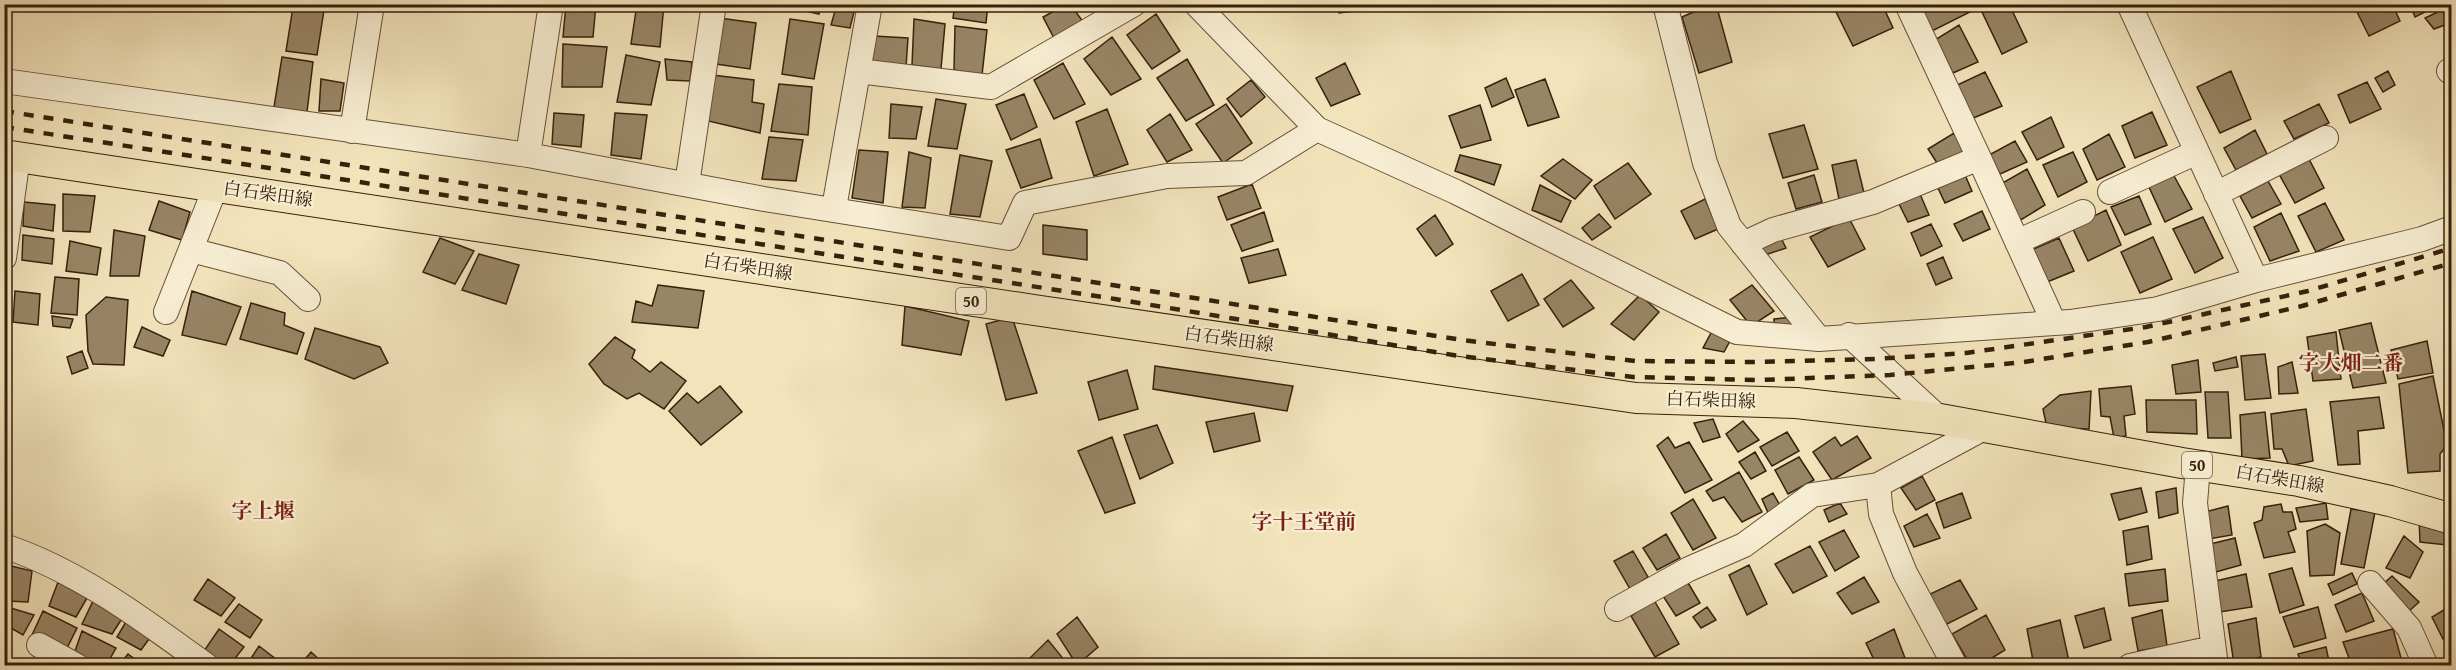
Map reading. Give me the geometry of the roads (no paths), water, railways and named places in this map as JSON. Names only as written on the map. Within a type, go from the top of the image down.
[{"type":"main road","name":"白石柴田線","points":[[11,156],[1636,398],[1796,403],[1940,419],[2198,466],[2311,483],[2390,501],[2451,519]]},
{"type":"street","points":[[352,131],[372,4]]},
{"type":"street","points":[[528,155],[551,4]]},
{"type":"street","points":[[687,184],[714,4]]},
{"type":"street","points":[[834,208],[870,4]]},
{"type":"street","points":[[858,71],[991,87],[1134,4]]},
{"type":"street","points":[[1196,4],[1317,129],[1456,192],[1737,332],[1819,339],[1849,335],[2054,323],[2158,309],[2256,280],[2422,239],[2451,228]]},
{"type":"street","points":[[1907,4],[2054,323]]},
{"type":"street","points":[[2129,4],[2256,280]]},
{"type":"street","points":[[1666,5],[1705,163],[1729,226],[1819,339]]},
{"type":"street","points":[[4,81],[528,155],[764,199],[834,208],[1009,238],[1025,204],[1167,176],[1246,173],[1317,129]]},
{"type":"street","points":[[2216,194],[2326,138]]},
{"type":"street","points":[[2110,192],[2197,152]]},
{"type":"street","points":[[4,258],[11,156]]},
{"type":"street","points":[[1743,244],[1773,230],[1873,202],[1979,158]]},
{"type":"street","points":[[166,312],[216,186]]},
{"type":"street","points":[[2017,242],[2083,212]]},
{"type":"street","points":[[191,249],[280,273],[308,299]]},
{"type":"street","points":[[1849,335],[1940,419]]},
{"type":"street","points":[[1617,609],[1689,569],[1744,545],[1812,495],[1878,485],[1984,428]]},
{"type":"street","points":[[2130,666],[2215,657],[2194,503],[2198,466]]},
{"type":"street","points":[[1878,485],[1881,514],[1905,573],[1955,666]]},
{"type":"street","points":[[4,546],[37,557],[138,616],[207,666]]},
{"type":"street","points":[[2370,583],[2409,628],[2426,666]]},
{"type":"street","points":[[39,645],[77,666]]},
{"type":"railway","points":[[4,111],[1462,340],[1635,361],[1752,362],[1875,359],[1966,353],[2146,327],[2308,291],[2452,248]]},
{"type":"railway","points":[[4,127],[1115,299],[1459,356],[1633,377],[1759,380],[1890,375],[2024,362],[2148,342],[2302,306],[2452,263]]},
{"type":"district","name":"字大畑二番","points":[[2351,363]]},
{"type":"district","name":"字上堰","points":[[263,511]]},
{"type":"district","name":"字十王堂前","points":[[1304,522]]}]
